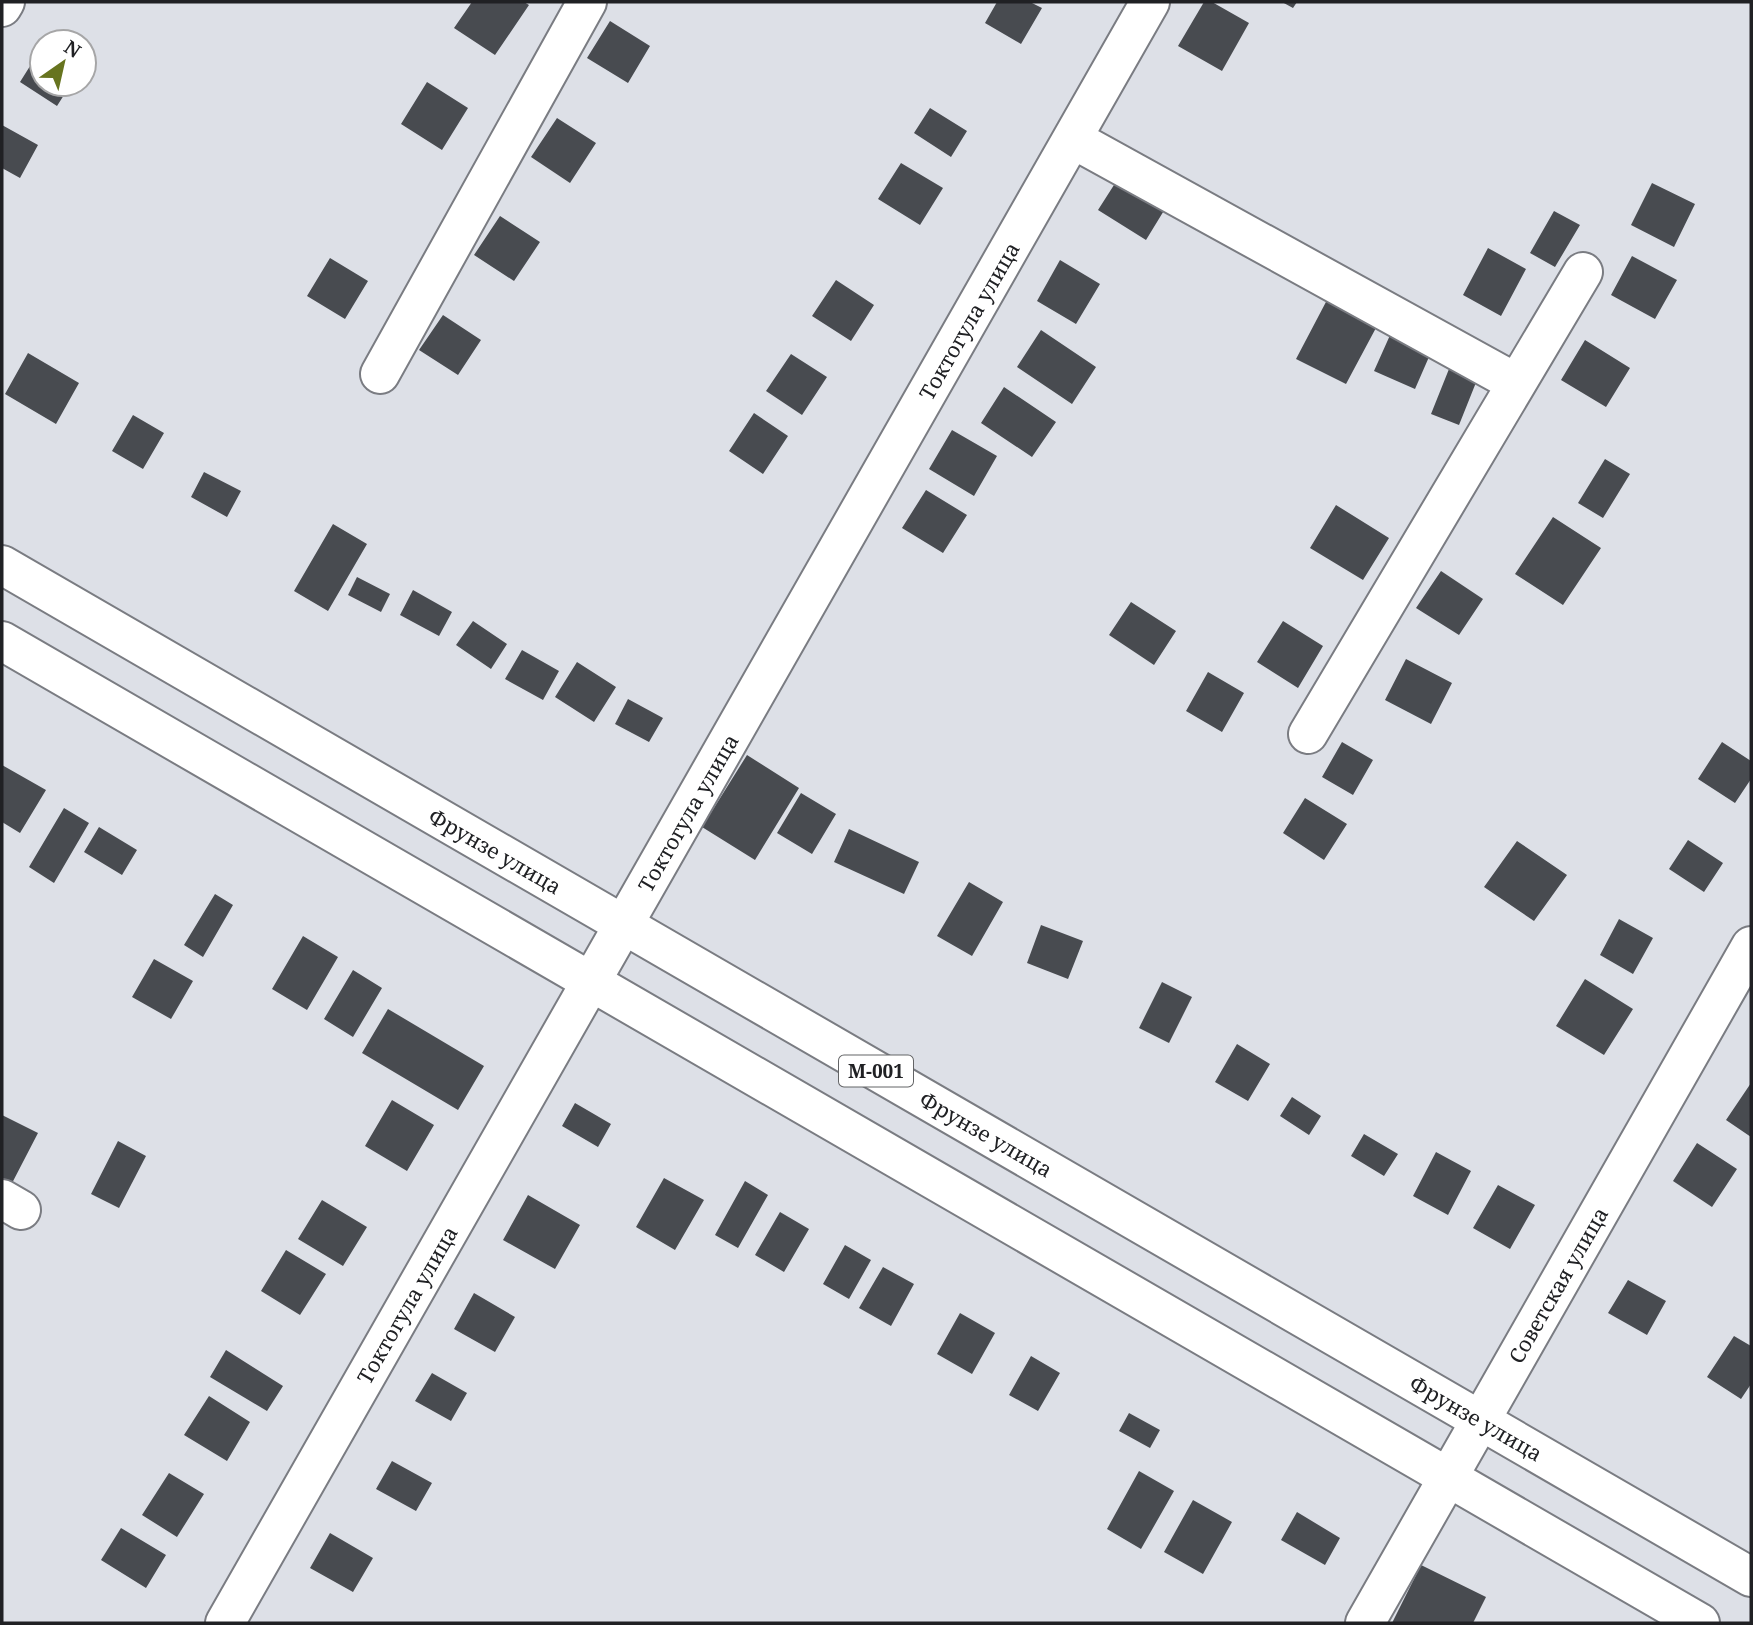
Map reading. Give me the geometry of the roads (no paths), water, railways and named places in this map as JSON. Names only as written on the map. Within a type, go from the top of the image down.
[{"type":"street","points":[[2,7],[5,2]]},
{"type":"street","points":[[380,374],[587,2]]},
{"type":"street","name":"Токтогула улица","points":[[225,1623],[1150,2]]},
{"type":"street","points":[[1073,139],[1516,383]]},
{"type":"street","points":[[1308,734],[1583,272]]},
{"type":"street","name":"Фрунзе улица","points":[[2,565],[1751,1577]]},
{"type":"street","points":[[2,641],[1700,1623]]},
{"type":"street","name":"Советская улица","points":[[1365,1623],[1751,946]]}]
